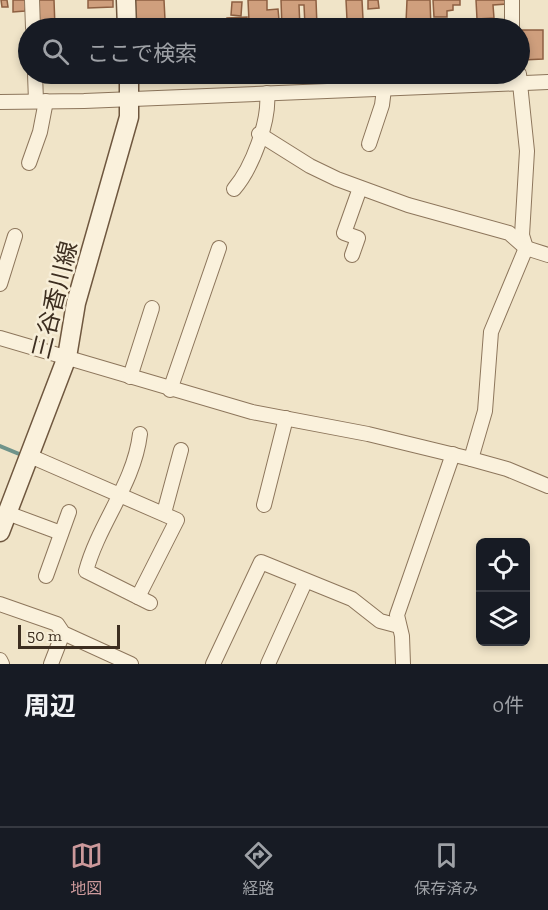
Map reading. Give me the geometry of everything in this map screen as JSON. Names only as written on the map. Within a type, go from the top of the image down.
[{"type":"main road","points":[[126,0],[127,18]]},
{"type":"main road","name":"三谷香川線","points":[[0,532],[67,357],[76,303],[129,117],[129,84]]},
{"type":"street","points":[[32,0],[33,18]]},
{"type":"street","points":[[512,0],[512,18]]},
{"type":"street","points":[[530,79],[548,82]]},
{"type":"street","points":[[29,163],[40,132],[41,101],[37,84]]},
{"type":"street","points":[[0,102],[384,89],[446,84]]},
{"type":"street","points":[[471,459],[485,411],[491,332],[526,248],[522,235],[527,151],[521,84]]},
{"type":"street","points":[[369,144],[382,105],[384,89]]},
{"type":"street","points":[[234,189],[248,174],[267,117],[267,93]]},
{"type":"street","points":[[260,134],[310,166],[360,188],[418,208],[509,233],[526,248],[548,255]]},
{"type":"street","points":[[352,255],[358,238],[344,233],[360,188]]},
{"type":"street","points":[[0,284],[15,236]]},
{"type":"street","points":[[170,390],[219,248]]},
{"type":"street","points":[[130,377],[152,308]]},
{"type":"street","points":[[0,338],[170,390],[252,412],[453,454],[507,469],[548,486]]},
{"type":"street","points":[[264,506],[286,418]]},
{"type":"street","points":[[30,456],[120,495],[164,513],[177,520],[144,600],[86,571],[92,548],[120,495],[134,462],[140,434]]},
{"type":"street","points":[[164,513],[181,450]]},
{"type":"street","points":[[403,664],[402,636],[397,615],[453,454]]},
{"type":"street","points":[[46,576],[69,512]]},
{"type":"street","points":[[7,513],[61,533]]},
{"type":"street","points":[[213,664],[261,562],[305,582],[352,599],[380,621],[399,626]]},
{"type":"street","points":[[268,664],[305,582]]},
{"type":"street","points":[[0,604],[57,624],[63,633],[130,664]]},
{"type":"street","points":[[51,664],[63,633]]},
{"type":"street","points":[[0,660],[2,664]]},
{"type":"building","points":[[1,0],[7,0],[8,7],[2,7]]},
{"type":"building","points":[[13,0],[27,0],[25,11],[13,12]]},
{"type":"building","points":[[37,0],[54,0],[55,18],[37,18]]},
{"type":"building","points":[[88,0],[113,0],[113,7],[88,8]]},
{"type":"building","points":[[129,0],[164,0],[165,18],[130,18]]},
{"type":"building","points":[[248,0],[267,0],[267,10],[278,9],[279,18],[249,18]]},
{"type":"building","points":[[281,0],[316,0],[317,18],[305,18],[304,5],[299,5],[300,18],[282,18]]},
{"type":"building","points":[[346,0],[362,0],[363,18],[347,18]]},
{"type":"building","points":[[368,0],[378,0],[379,8],[368,9]]},
{"type":"building","points":[[407,0],[430,0],[431,18],[406,18]]},
{"type":"building","points":[[433,0],[460,0],[460,5],[453,5],[453,10],[447,11],[447,17],[434,17]]},
{"type":"building","points":[[476,0],[507,0],[507,4],[493,5],[494,18],[477,18]]},
{"type":"building","points":[[232,2],[242,2],[241,16],[231,15]]},
{"type":"building","points":[[530,30],[543,30],[543,59],[530,60]]},
{"type":"waterway","points":[[0,446],[24,456]]}]
